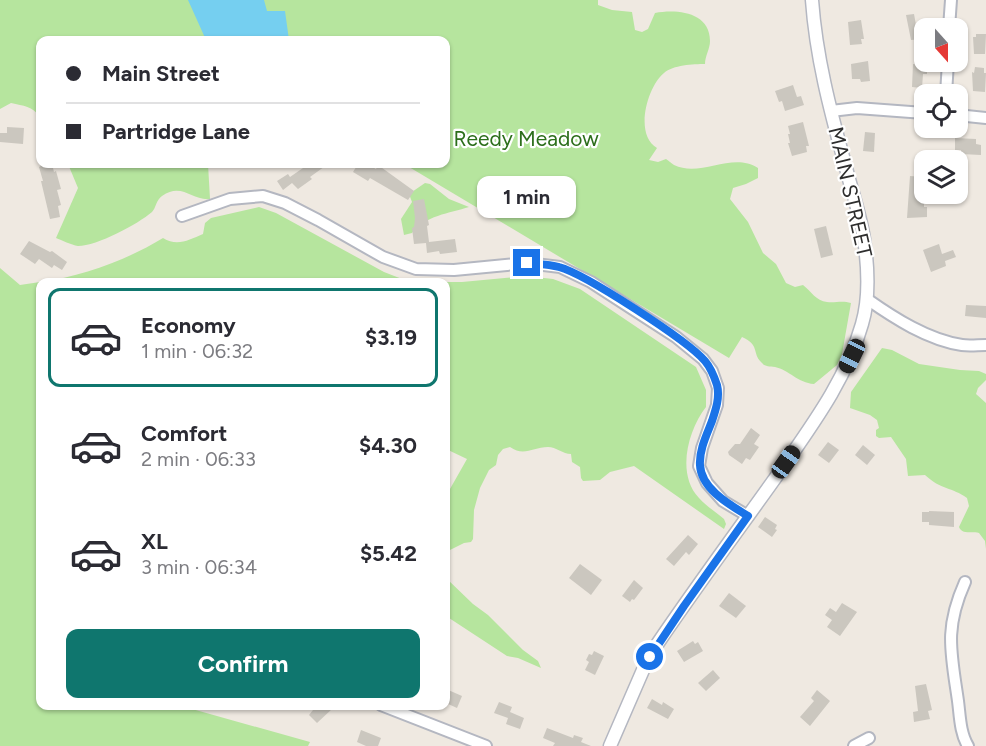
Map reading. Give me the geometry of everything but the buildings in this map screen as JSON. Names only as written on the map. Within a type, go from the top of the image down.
[{"type":"street","name":"MAIN STREET","points":[[610,746],[643,670],[658,643],[836,387],[852,356],[863,322],[868,272],[864,237],[831,111],[814,32],[812,0]]},
{"type":"street","points":[[950,18],[951,0]]},
{"type":"street","points":[[831,111],[857,108],[914,112]]},
{"type":"street","points":[[968,116],[986,118]]},
{"type":"street","points":[[182,216],[230,200],[263,196],[285,203],[383,257],[416,269],[454,270],[527,263],[560,267],[591,282],[676,338],[703,359],[712,371],[718,388],[717,405],[702,448],[699,466],[707,483],[723,501],[748,516]]},
{"type":"street","points":[[867,299],[892,316],[935,337],[963,345],[986,345]]},
{"type":"street","points":[[965,582],[956,603],[949,641],[962,731],[968,746]]},
{"type":"street","points":[[394,710],[486,746]]},
{"type":"street","points":[[854,746],[869,738]]},
{"type":"green space","name":"Reedy Meadow","points":[[0,0],[598,0],[598,5],[612,10],[632,12],[635,30],[642,32],[648,29],[655,13],[682,12],[698,18],[704,24],[709,31],[710,44],[705,64],[668,70],[652,89],[648,99],[645,122],[650,142],[657,148],[649,160],[658,162],[666,159],[674,165],[695,169],[738,162],[758,168],[758,178],[733,188],[730,199],[748,222],[763,253],[776,264],[786,283],[795,287],[803,285],[823,301],[851,303],[842,354],[837,365],[814,384],[775,367],[764,365],[758,359],[754,346],[742,337],[729,358],[411,168],[450,168],[450,36],[36,36],[36,112],[11,103],[0,109]]},
{"type":"green space","points":[[70,168],[208,168],[210,199],[181,191],[169,192],[160,198],[152,212],[127,228],[96,242],[78,246],[56,238],[78,188]]},
{"type":"green space","points":[[425,183],[430,184],[449,199],[469,207],[430,219],[412,233],[404,235],[401,219],[412,202],[409,194]]},
{"type":"green space","points":[[259,207],[276,213],[384,272],[399,278],[62,278],[104,266],[163,238],[178,242],[203,234],[205,223],[211,218]]},
{"type":"green space","points":[[0,268],[20,285],[36,283],[36,710],[196,710],[310,742],[308,746],[0,746]]},
{"type":"green space","points":[[526,276],[553,279],[580,289],[696,367],[706,390],[706,407],[690,440],[686,465],[688,477],[699,498],[724,519],[726,524],[724,529],[634,466],[610,472],[600,480],[583,481],[580,467],[572,462],[571,454],[551,447],[520,451],[510,447],[503,449],[498,455],[496,465],[489,470],[480,488],[474,510],[473,539],[471,542],[450,550],[450,489],[467,459],[450,451],[450,282]]},
{"type":"green space","points":[[882,348],[892,350],[919,364],[979,371],[986,374],[986,380],[978,388],[976,394],[986,403],[986,549],[985,541],[979,533],[965,532],[959,527],[969,506],[967,498],[925,475],[908,476],[906,459],[891,437],[876,436],[876,430],[879,428],[877,420],[850,408],[851,392]]},
{"type":"green space","points":[[450,582],[523,650],[538,661],[541,668],[507,656],[450,619]]},
{"type":"water","points":[[188,0],[264,0],[267,11],[285,11],[288,36],[204,36]]},
{"type":"route","points":[[527,263],[560,267],[591,282],[629,306],[703,359],[712,371],[718,388],[717,405],[702,448],[699,466],[707,483],[723,501],[748,516],[650,657]]}]
